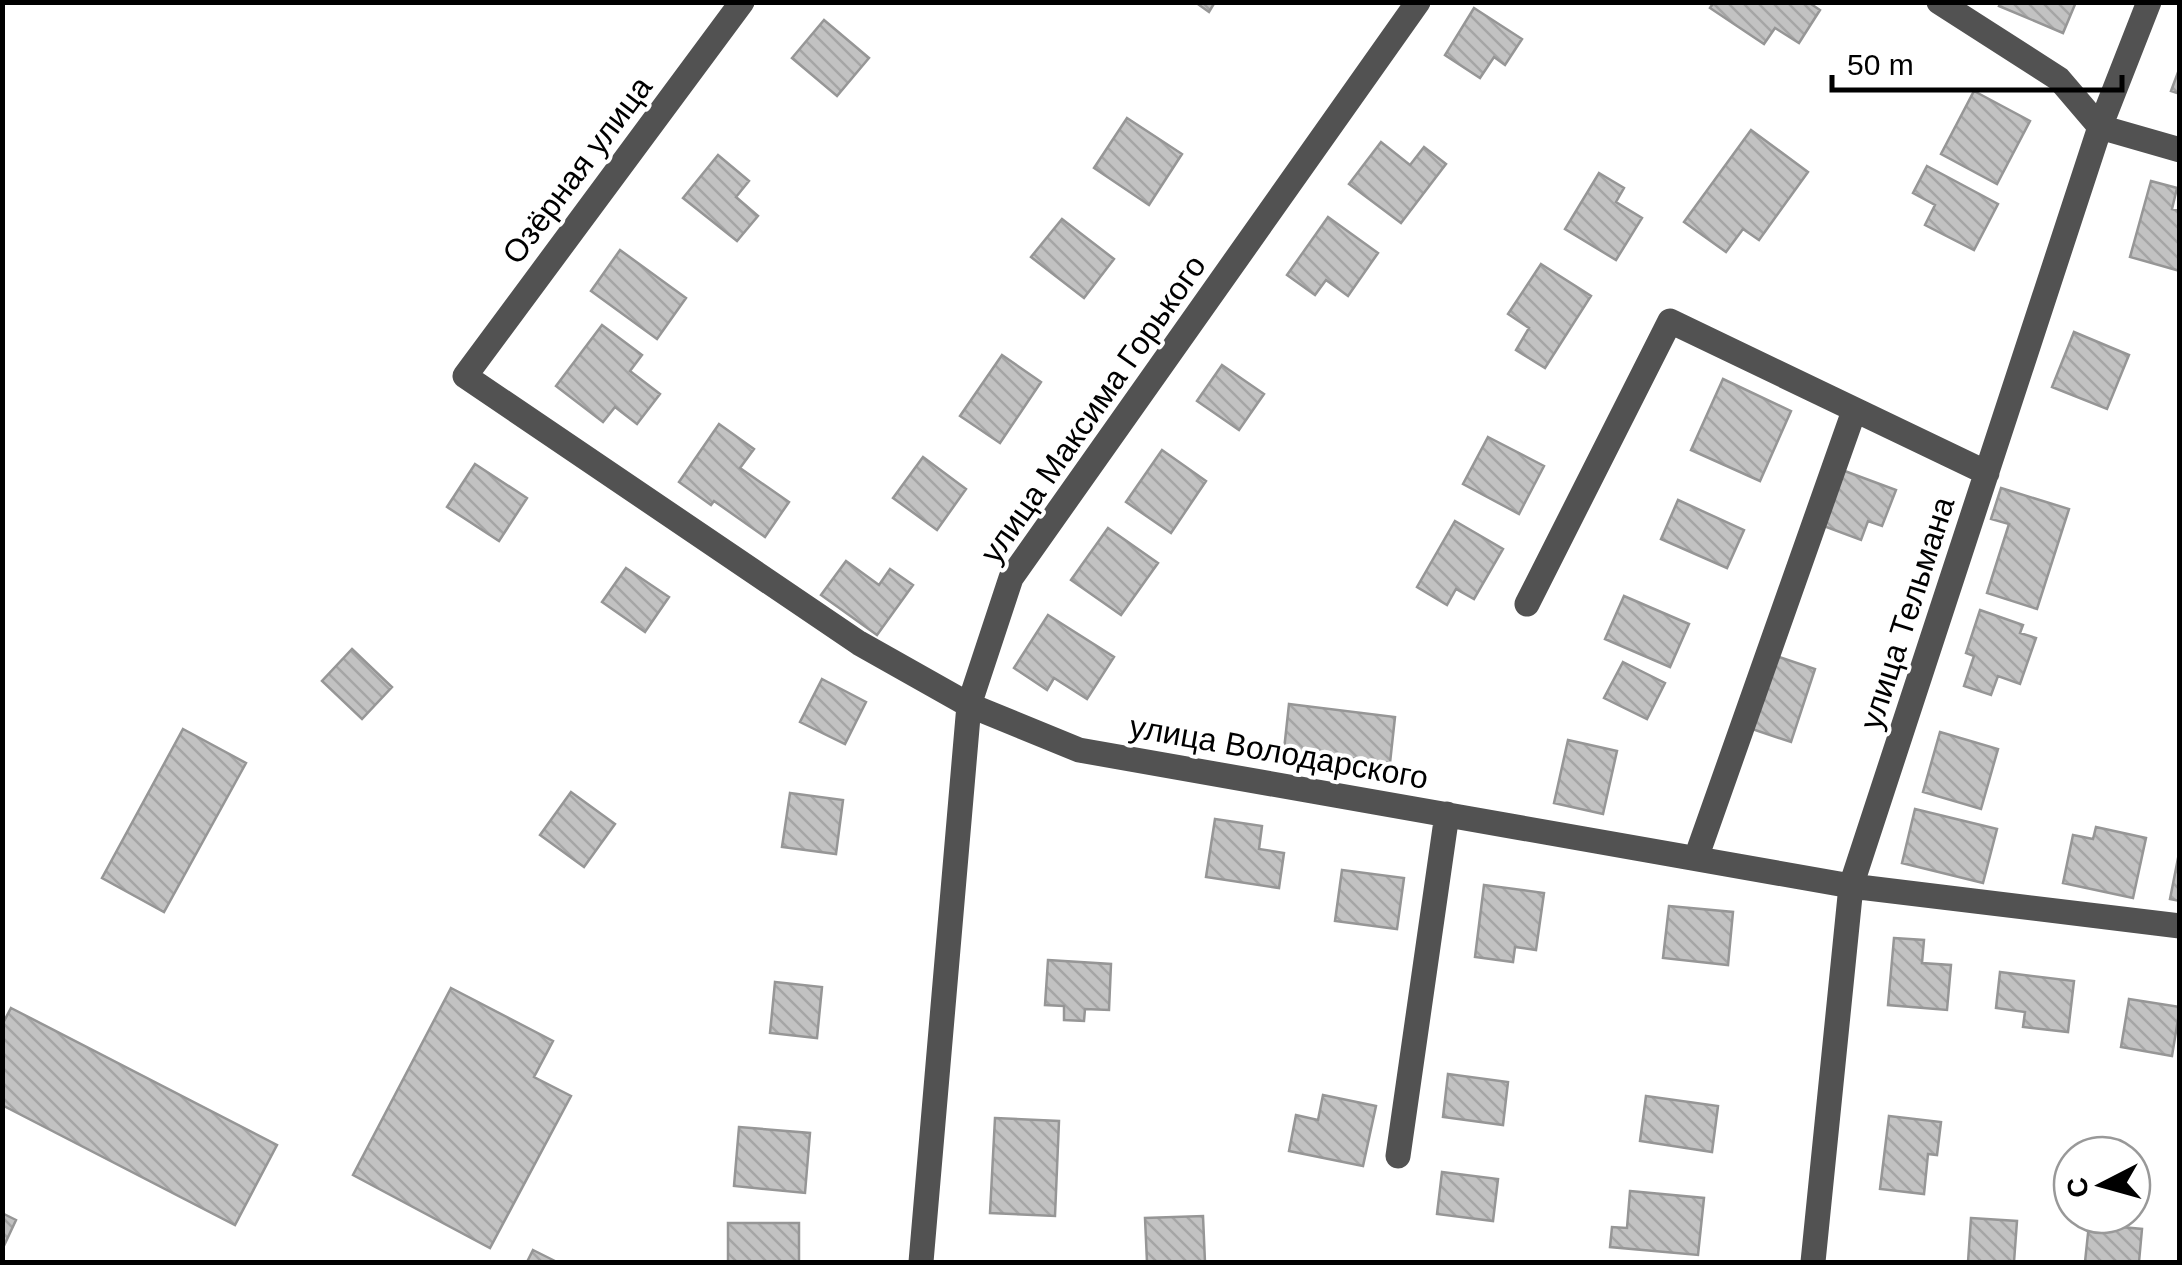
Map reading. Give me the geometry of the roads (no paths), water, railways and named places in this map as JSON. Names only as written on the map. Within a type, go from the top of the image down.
[{"type":"street","name":"Озёрная улица","points":[[465,376],[742,2]]},
{"type":"street","name":"улица Максима Горького","points":[[921,1262],[968,705],[1012,578],[1418,2]]},
{"type":"street","points":[[1939,2],[2059,80],[2100,127],[2180,150]]},
{"type":"street","name":"улица Тельмана","points":[[1813,1262],[1851,886],[2100,127],[2149,2]]},
{"type":"street","points":[[1527,604],[1670,321],[1987,473]]},
{"type":"street","name":"улица Володарского","points":[[465,376],[859,643],[968,705],[1079,750],[1851,886],[2180,926]]},
{"type":"street","points":[[1696,858],[1854,411]]},
{"type":"street","points":[[1398,1156],[1447,814]]}]
